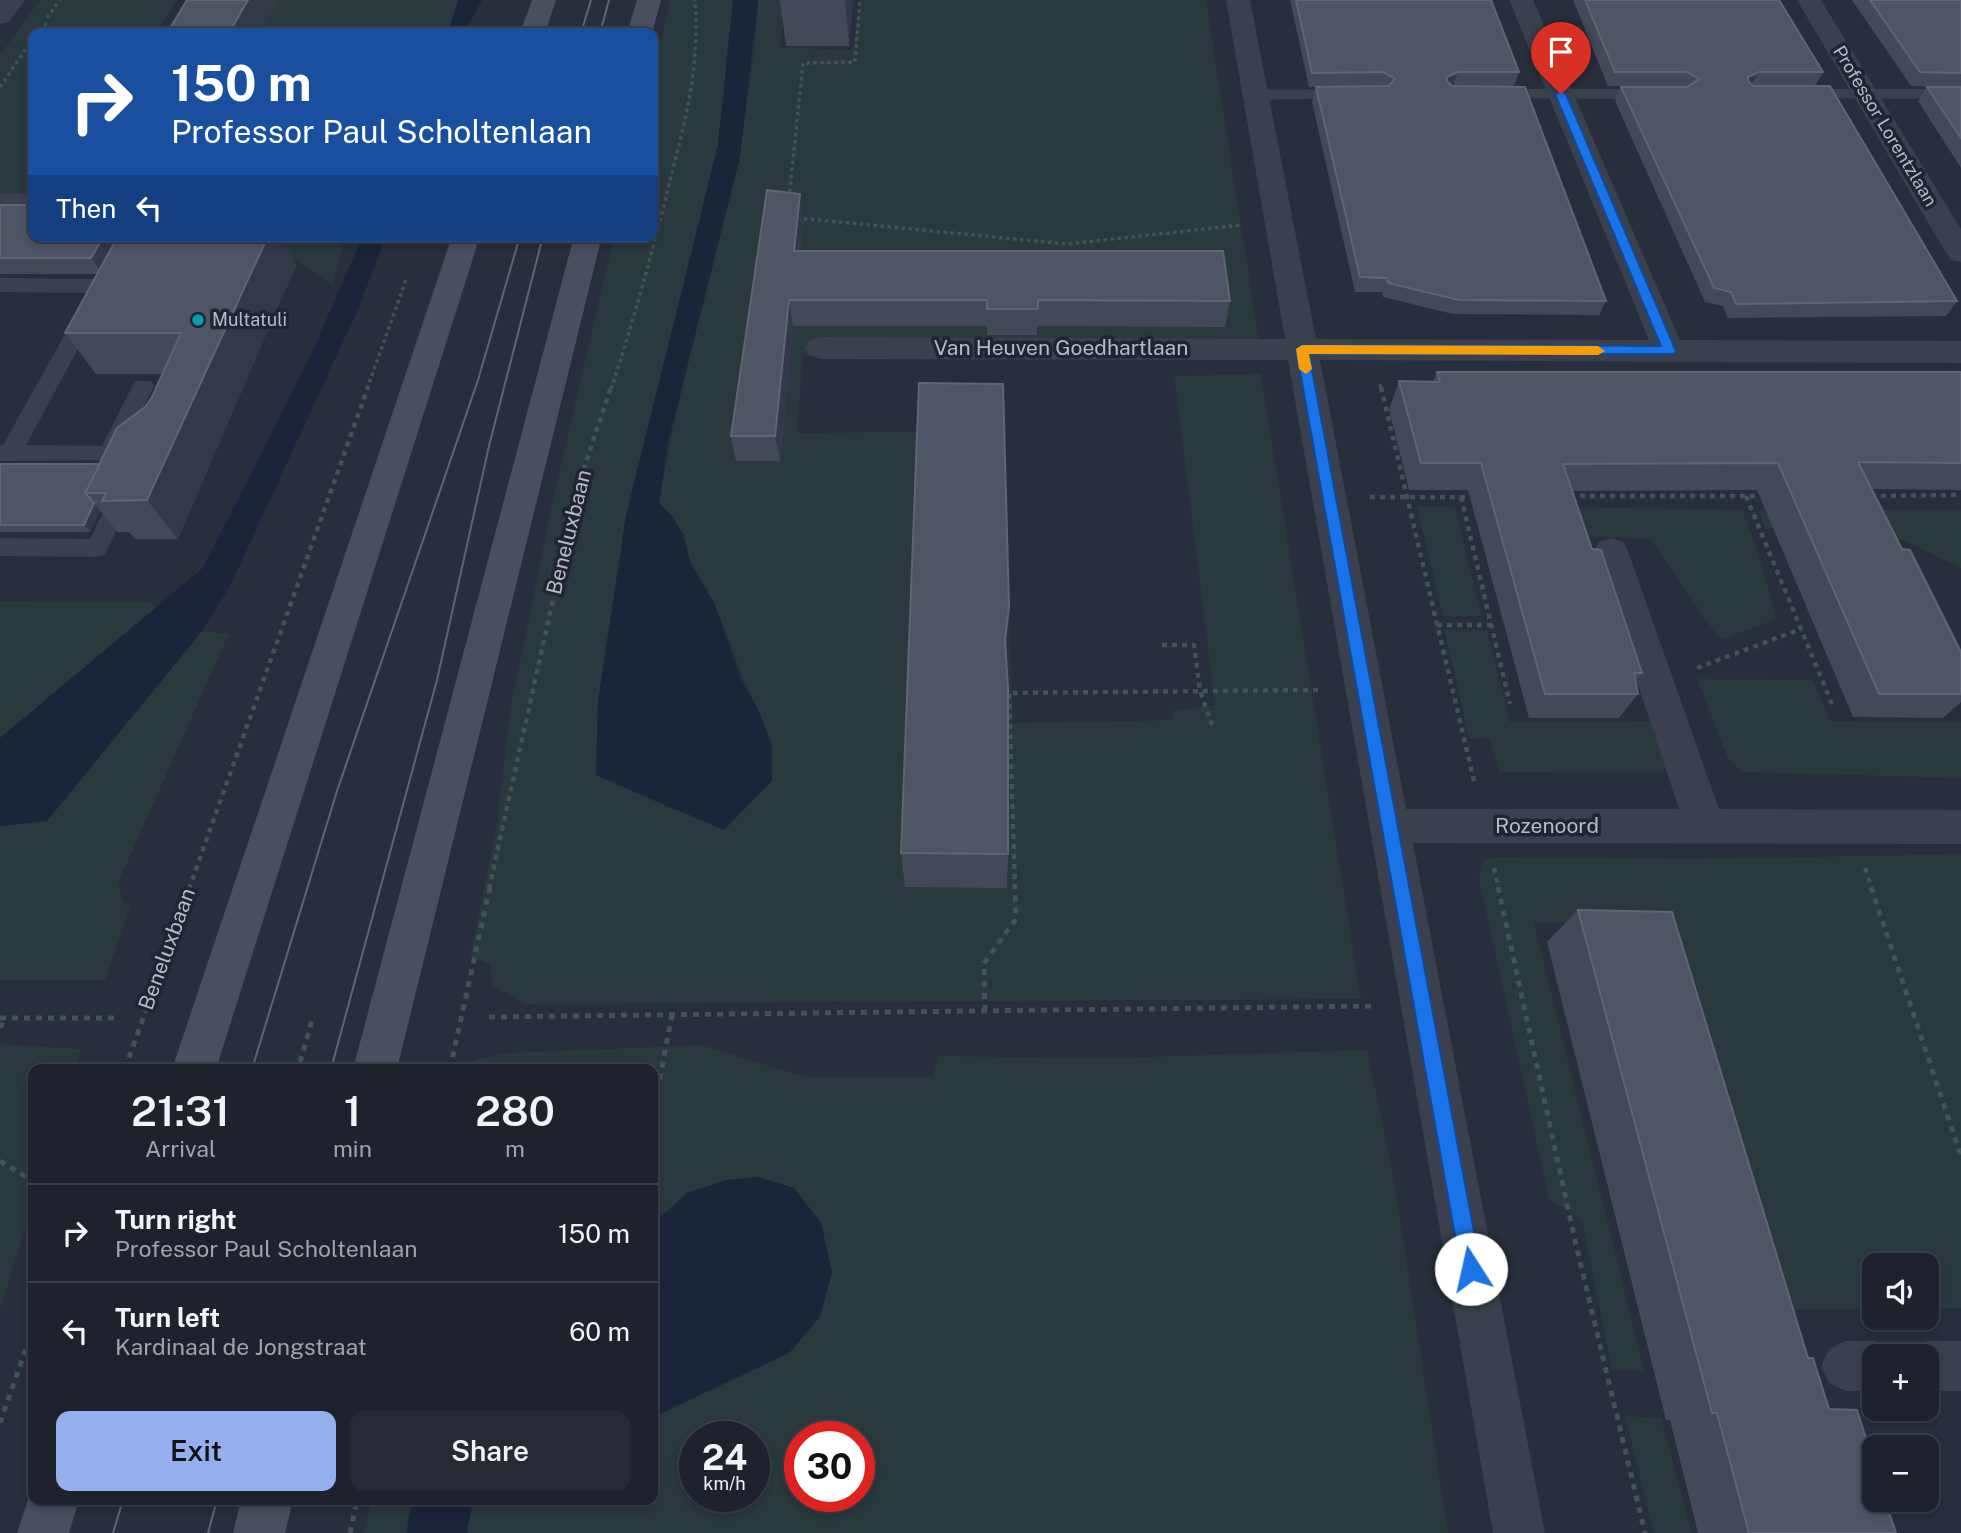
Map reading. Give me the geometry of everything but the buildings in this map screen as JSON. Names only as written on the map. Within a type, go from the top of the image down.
[{"type":"main road","points":[[535,28],[544,0]]},
{"type":"main road","points":[[641,28],[649,0]]},
{"type":"main road","points":[[196,1064],[464,242]]},
{"type":"main road","points":[[376,1064],[586,242]]},
{"type":"main road","points":[[43,1533],[51,1505]]},
{"type":"main road","points":[[259,1533],[266,1505]]},
{"type":"street","points":[[0,17],[13,0]]},
{"type":"street","points":[[1238,0],[1519,1533]]},
{"type":"street","points":[[1521,0],[1670,351]]},
{"type":"street","name":"Professor Lorentzlaan","points":[[1809,0],[1961,253]]},
{"type":"street","name":"Van Heuven Goedhartlaan","points":[[820,348],[1961,352]]},
{"type":"street","points":[[1611,551],[1705,827]]},
{"type":"street","name":"Rozenoord","points":[[1389,825],[1961,827]]},
{"type":"street","points":[[1939,1366],[1961,1366]]},
{"type":"lane","points":[[1256,95],[1365,94]]},
{"type":"lane","points":[[1480,94],[1667,94]]},
{"type":"lane","points":[[1776,94],[1961,94]]},
{"type":"lane","points":[[0,200],[28,200]]},
{"type":"lane","points":[[2,288],[102,286],[5,453]]},
{"type":"lane","points":[[109,453],[143,386]]},
{"type":"lane","points":[[0,547],[97,548],[141,454],[5,453]]},
{"type":"path","name":"Beneluxbaan","points":[[658,228],[693,86],[698,43],[695,0]]},
{"type":"path","points":[[788,206],[803,63],[855,62],[860,0]]},
{"type":"path","points":[[45,28],[46,20]]},
{"type":"path","points":[[0,87],[28,45]]},
{"type":"path","points":[[786,217],[1067,244],[1279,221]]},
{"type":"path","name":"Beneluxbaan","points":[[451,1064],[578,486],[639,305],[655,242]]},
{"type":"path","name":"Beneluxbaan","points":[[127,1064],[408,275]]},
{"type":"path","points":[[1372,349],[1485,825],[1576,1245],[1645,1533]]},
{"type":"path","points":[[1867,496],[1961,495]]},
{"type":"path","points":[[1329,496],[1475,497]]},
{"type":"path","points":[[1556,496],[1773,496]]},
{"type":"path","points":[[1746,496],[1832,704]]},
{"type":"path","points":[[1461,497],[1510,705]]},
{"type":"path","points":[[1437,625],[1493,625]]},
{"type":"path","points":[[1656,683],[1801,629]]},
{"type":"path","points":[[1163,645],[1194,645],[1200,691],[1212,725]]},
{"type":"path","points":[[985,1011],[984,963],[1016,919],[1009,693],[1364,690]]},
{"type":"path","points":[[1852,827],[1961,1156]]},
{"type":"path","points":[[489,1017],[1423,1006]]},
{"type":"path","points":[[658,1085],[672,1014]]},
{"type":"path","points":[[300,1062],[313,1017]]},
{"type":"path","points":[[0,1028],[2,1018],[118,1018]]},
{"type":"path","points":[[0,1161],[28,1178]]},
{"type":"path","points":[[0,1423],[28,1342]]},
{"type":"path","points":[[350,1533],[356,1505]]},
{"type":"shaded area","points":[[40,0],[176,0],[160,28],[28,28],[28,194],[0,194],[0,55]]},
{"type":"shaded area","points":[[226,0],[459,0],[449,28],[209,28]]},
{"type":"shaded area","points":[[670,0],[733,0],[718,145],[626,516],[598,702],[596,775],[677,811],[758,709],[715,606],[691,563],[677,526],[659,504],[743,128],[753,64],[758,0],[785,0],[780,47],[852,50],[861,0],[1206,0],[1260,347],[803,355],[797,433],[1002,431],[1013,723],[1174,720],[1172,711],[1215,705],[1174,376],[1261,374],[1361,999],[525,1004],[492,986],[490,964],[470,956],[496,830],[510,711],[552,504],[613,242],[658,242],[658,54]]},
{"type":"shaded area","points":[[268,242],[344,242],[333,285]]},
{"type":"shaded area","points":[[1417,507],[1455,507],[1481,616],[1443,616]]},
{"type":"shaded area","points":[[1567,507],[1742,510],[1755,543],[1777,619],[1720,640],[1651,539],[1587,537]]},
{"type":"shaded area","points":[[1961,510],[1961,568],[1868,524],[1766,529],[1759,511]]},
{"type":"shaded area","points":[[0,601],[150,602],[156,608],[0,738]]},
{"type":"shaded area","points":[[1444,629],[1487,630],[1510,722],[1660,721],[1672,755],[1662,773],[1499,772],[1489,738],[1469,739]]},
{"type":"shaded area","points":[[202,631],[229,634],[119,881],[122,900],[130,909],[105,980],[0,980],[0,826],[47,821]]},
{"type":"shaded area","points":[[1697,679],[1813,680],[1830,721],[1961,722],[1961,778],[1742,772],[1728,759]]},
{"type":"shaded area","points":[[1961,854],[1961,1308],[1939,1308],[1939,1253],[1862,1253],[1862,1309],[1775,1309],[1657,923],[1534,923],[1644,1370],[1612,1370],[1582,1221],[1549,1199],[1479,879],[1482,861],[1497,857],[1692,859]]},
{"type":"shaded area","points":[[0,1044],[81,1049],[76,1064],[28,1064],[28,1218],[0,1310]]},
{"type":"shaded area","points":[[702,1045],[805,1077],[933,1077],[938,1056],[1111,1058],[1367,1050],[1394,1179],[1448,1533],[467,1533],[472,1505],[658,1505],[658,1415],[789,1353],[821,1223],[793,1188],[758,1177],[687,1193],[658,1219],[658,1064],[473,1064],[474,1060],[509,1053]]},
{"type":"shaded area","points":[[1625,1416],[1661,1418],[1692,1533],[1654,1533]]},
{"type":"shaded area","points":[[371,1505],[411,1505],[406,1533],[364,1533]]},
{"type":"water","points":[[459,0],[482,0],[467,28],[449,28]]},
{"type":"water","points":[[733,0],[758,0],[740,157],[668,442],[659,503],[672,516],[684,536],[690,562],[715,605],[741,680],[758,709],[772,746],[772,781],[724,830],[596,775],[598,702],[626,516],[718,145]]},
{"type":"water","points":[[360,242],[384,242],[359,307],[230,586],[202,631],[47,821],[0,826],[0,738],[203,568],[311,355]]},
{"type":"water","points":[[758,1177],[794,1188],[821,1223],[832,1272],[820,1317],[789,1353],[658,1415],[658,1219],[687,1193],[726,1180]]},
{"type":"water","points":[[411,1505],[472,1505],[467,1533],[407,1533]]},
{"type":"tram line","points":[[583,28],[591,0]]},
{"type":"tram line","points":[[601,28],[609,0]]},
{"type":"tram line","points":[[254,1064],[337,791],[478,380],[518,242]]},
{"type":"tram line","points":[[332,1064],[437,680],[489,446],[541,242]]},
{"type":"tram line","points":[[113,1533],[121,1505]]},
{"type":"tram line","points":[[208,1533],[216,1505]]},
{"type":"slow traffic","points":[[1306,369],[1302,349],[1598,351]]},
{"type":"place","name":"Multatuli","points":[[198,320]]},
{"type":"route","points":[[1471,1269],[1302,349],[1670,351],[1561,94]]}]
